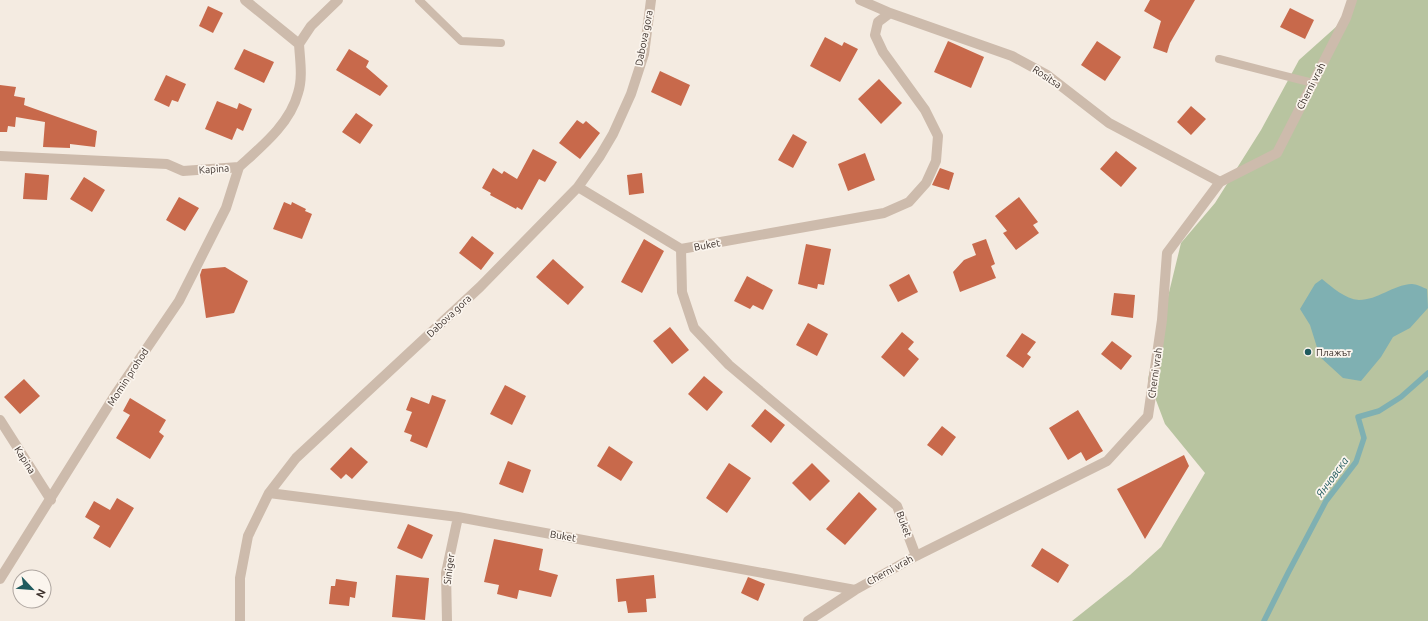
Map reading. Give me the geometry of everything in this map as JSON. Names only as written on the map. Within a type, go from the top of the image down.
[{"type":"street","points":[[245,0],[299,44],[310,26],[338,0]]},
{"type":"street","name":"Dabova gora","points":[[240,621],[240,578],[248,536],[269,493],[296,458],[480,287],[578,187],[600,156],[613,134],[631,94],[644,54],[651,0]]},
{"type":"street","name":"Rositsa","points":[[860,0],[890,13],[1012,56],[1047,75],[1110,124],[1220,182]]},
{"type":"street","name":"Cherni vrah","points":[[808,621],[855,590],[916,556],[1106,461],[1148,416],[1162,320],[1167,253],[1220,182],[1277,153],[1346,18],[1352,0]]},
{"type":"street","name":"Buket","points":[[890,13],[878,22],[875,35],[883,52],[925,110],[938,136],[936,161],[926,183],[909,202],[884,213],[681,249],[682,292],[694,328],[729,365],[897,506],[916,556]]},
{"type":"street","name":"Kapina","points":[[0,156],[167,164],[183,171],[239,168],[277,129],[290,113],[298,93],[300,68],[299,44]]},
{"type":"street","name":"Momin prohod","points":[[0,579],[51,500],[117,392],[179,301],[226,208],[239,168]]},
{"type":"street","points":[[578,187],[681,249]]},
{"type":"street","name":"Kapina","points":[[0,420],[51,500]]},
{"type":"street","name":"Buket","points":[[269,493],[458,517],[855,590]]},
{"type":"street","name":"Siniger","points":[[447,621],[446,574],[458,517]]},
{"type":"lane","points":[[419,0],[461,42],[500,43]]},
{"type":"lane","points":[[1219,60],[1313,83]]},
{"type":"green space","points":[[1353,0],[1428,0],[1428,621],[1072,621],[1130,575],[1161,547],[1205,473],[1165,424],[1148,379],[1181,243],[1215,203],[1261,130],[1299,60],[1346,18]]},
{"type":"water","points":[[1322,279],[1344,295],[1359,300],[1372,298],[1405,285],[1415,284],[1427,289],[1428,308],[1410,328],[1393,337],[1381,357],[1361,381],[1343,378],[1320,357],[1310,325],[1300,309],[1315,284]]},
{"type":"building","points":[[1150,0],[1195,0],[1170,43],[1167,53],[1153,48],[1161,21],[1144,11]]},
{"type":"building","points":[[208,6],[223,13],[213,33],[199,26]]},
{"type":"building","points":[[1290,8],[1314,20],[1305,39],[1280,27]]},
{"type":"building","points":[[825,37],[842,46],[844,42],[858,49],[840,82],[810,66]]},
{"type":"building","points":[[948,41],[984,57],[971,88],[934,72]]},
{"type":"building","points":[[1097,41],[1121,57],[1105,81],[1081,65]]},
{"type":"building","points":[[244,49],[274,62],[264,83],[234,69]]},
{"type":"building","points":[[349,49],[369,61],[366,67],[388,86],[380,96],[336,70]]},
{"type":"building","points":[[660,71],[690,85],[681,106],[651,92]]},
{"type":"building","points":[[166,75],[186,84],[178,102],[172,100],[169,107],[154,100]]},
{"type":"building","points":[[879,79],[902,103],[881,124],[858,99]]},
{"type":"building","points":[[0,85],[16,87],[14,96],[25,98],[24,105],[97,131],[95,147],[70,144],[70,148],[43,147],[45,122],[16,117],[15,127],[8,126],[7,132],[0,132]]},
{"type":"building","points":[[217,101],[237,109],[239,103],[252,109],[243,131],[237,128],[232,140],[205,129]]},
{"type":"building","points":[[1191,106],[1206,119],[1191,135],[1177,122]]},
{"type":"building","points":[[356,113],[373,125],[360,144],[342,132]]},
{"type":"building","points":[[577,120],[583,124],[586,121],[600,133],[580,159],[559,143]]},
{"type":"building","points":[[793,134],[807,142],[793,168],[778,160]]},
{"type":"building","points":[[533,149],[557,162],[545,182],[539,179],[522,210],[517,207],[516,209],[490,195],[491,193],[482,188],[493,168],[502,174],[504,171],[517,179]]},
{"type":"building","points":[[1116,151],[1137,168],[1121,187],[1100,169]]},
{"type":"building","points":[[865,153],[875,180],[848,191],[838,164]]},
{"type":"building","points":[[940,168],[954,173],[949,190],[932,185]]},
{"type":"building","points":[[25,173],[49,175],[47,200],[23,199]]},
{"type":"building","points":[[642,173],[644,193],[629,195],[627,175]]},
{"type":"building","points":[[84,177],[105,190],[92,212],[70,199]]},
{"type":"building","points":[[179,197],[199,208],[185,231],[166,220]]},
{"type":"building","points":[[1019,197],[1038,222],[1033,225],[1039,233],[1016,250],[1003,233],[1007,231],[995,216]]},
{"type":"building","points":[[284,202],[291,205],[292,202],[306,209],[305,211],[312,214],[302,239],[273,229]]},
{"type":"building","points":[[472,236],[494,253],[481,270],[459,253]]},
{"type":"building","points":[[644,239],[664,251],[642,293],[621,282]]},
{"type":"building","points":[[986,239],[995,264],[991,266],[996,278],[960,292],[953,272],[964,260],[976,255],[972,244]]},
{"type":"building","points":[[806,244],[831,249],[824,285],[818,284],[817,289],[798,284]]},
{"type":"building","points":[[553,259],[584,287],[568,305],[536,277]]},
{"type":"building","points":[[225,267],[248,281],[234,313],[206,318],[200,275],[202,269]]},
{"type":"building","points":[[909,274],[918,292],[898,302],[889,285]]},
{"type":"building","points":[[747,276],[773,290],[763,310],[753,305],[750,309],[734,301]]},
{"type":"building","points":[[1114,293],[1135,295],[1133,318],[1111,315]]},
{"type":"building","points":[[808,323],[828,334],[817,356],[796,345]]},
{"type":"building","points":[[670,327],[689,350],[672,364],[653,341]]},
{"type":"building","points":[[902,332],[914,342],[908,349],[919,359],[904,377],[881,357]]},
{"type":"building","points":[[1022,333],[1036,342],[1027,354],[1031,357],[1023,368],[1006,356]]},
{"type":"building","points":[[1112,341],[1132,356],[1121,370],[1101,354]]},
{"type":"building","points":[[704,376],[723,392],[707,411],[688,394]]},
{"type":"building","points":[[24,379],[40,396],[20,414],[4,397]]},
{"type":"building","points":[[505,385],[526,396],[512,425],[490,414]]},
{"type":"building","points":[[432,395],[446,400],[427,448],[410,441],[412,435],[404,432],[412,412],[406,410],[411,397],[429,404]]},
{"type":"building","points":[[130,398],[166,420],[159,432],[164,436],[150,459],[116,438],[130,415],[123,411]]},
{"type":"building","points":[[765,409],[785,425],[771,443],[751,426]]},
{"type":"building","points":[[1078,410],[1103,451],[1086,461],[1081,452],[1068,460],[1049,428]]},
{"type":"building","points":[[942,426],[956,437],[942,456],[927,445]]},
{"type":"building","points":[[609,446],[633,462],[621,481],[597,466]]},
{"type":"building","points":[[351,447],[368,462],[352,479],[346,474],[341,479],[330,469]]},
{"type":"building","points":[[1184,455],[1189,466],[1145,539],[1117,489]]},
{"type":"building","points":[[508,461],[531,470],[523,493],[499,484]]},
{"type":"building","points":[[729,463],[751,478],[727,513],[706,498]]},
{"type":"building","points":[[812,463],[830,481],[810,501],[792,483]]},
{"type":"building","points":[[859,492],[877,509],[845,545],[826,529]]},
{"type":"building","points":[[117,498],[134,508],[110,548],[93,538],[100,526],[85,517],[94,501],[110,510]]},
{"type":"building","points":[[408,524],[433,535],[422,559],[397,548]]},
{"type":"building","points":[[494,539],[543,549],[539,570],[558,575],[551,597],[519,590],[517,599],[497,594],[499,585],[484,582]]},
{"type":"building","points":[[1042,548],[1069,565],[1058,583],[1031,566]]},
{"type":"building","points":[[396,575],[429,578],[425,620],[392,617]]},
{"type":"building","points":[[654,575],[656,598],[646,599],[647,612],[628,613],[626,601],[618,602],[616,579]]},
{"type":"building","points":[[748,577],[765,584],[758,601],[741,593]]},
{"type":"building","points":[[336,579],[357,582],[355,598],[350,597],[349,606],[329,604],[331,586],[335,586]]},
{"type":"waterway","name":"Янчовска","points":[[1264,621],[1326,501],[1356,462],[1364,438],[1358,417],[1379,411],[1401,397],[1428,373]]},
{"type":"place","name":"Плажът","points":[[1308,352]]}]
